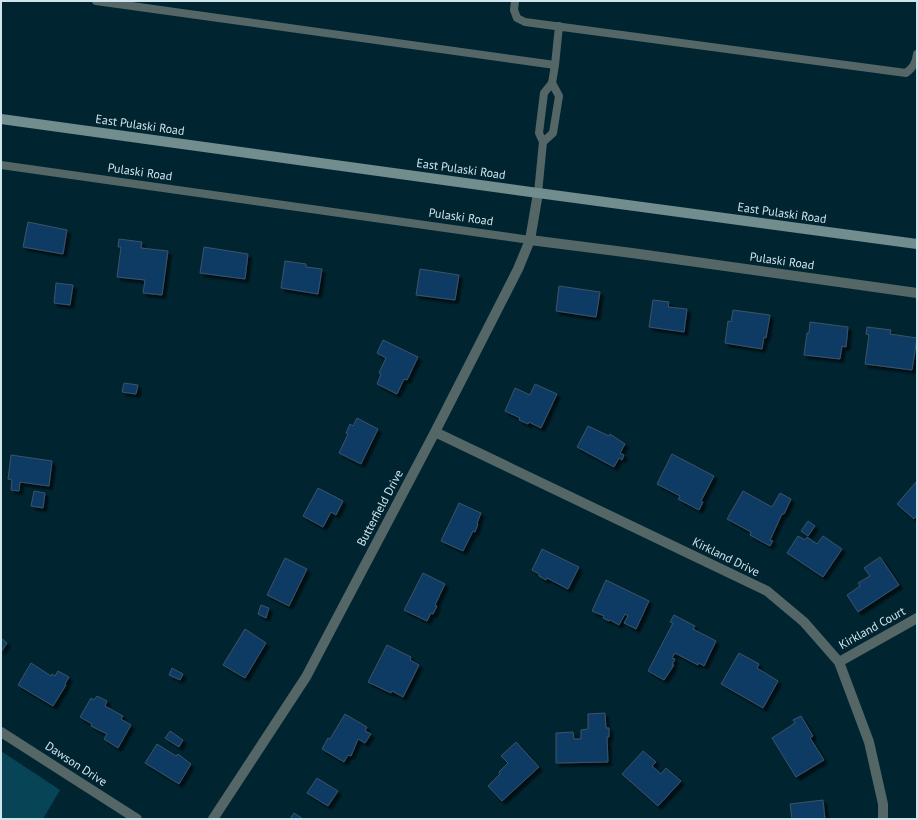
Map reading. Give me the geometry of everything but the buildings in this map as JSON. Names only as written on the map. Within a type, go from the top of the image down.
[{"type":"main road","name":"East Pulaski Road","points":[[1,119],[917,244]]},
{"type":"street","name":"Butterfield Drive","points":[[213,819],[306,677],[435,432],[518,269],[530,240],[538,193]]},
{"type":"street","name":"Pulaski Road","points":[[530,240],[917,293]]},
{"type":"street","name":"Kirkland Drive","points":[[435,432],[767,591],[804,622],[839,662],[869,742],[883,804],[883,819]]},
{"type":"street","name":"Kirkland Court","points":[[839,662],[917,618]]},
{"type":"street","name":"Dawson Drive","points":[[1,732],[137,819]]},
{"type":"lane","points":[[96,1],[555,65]]},
{"type":"lane","points":[[515,1],[514,10],[517,18],[525,22],[906,73],[912,69],[916,62],[917,54]]},
{"type":"lane","points":[[538,193],[543,142],[539,133],[544,93],[552,83],[559,26]]},
{"type":"lane","points":[[543,142],[553,133],[559,96],[552,83]]},
{"type":"lane","name":"Pulaski Road","points":[[1,165],[530,240]]},
{"type":"shaded area","points":[[1,751],[60,790],[43,819],[1,819]]}]
